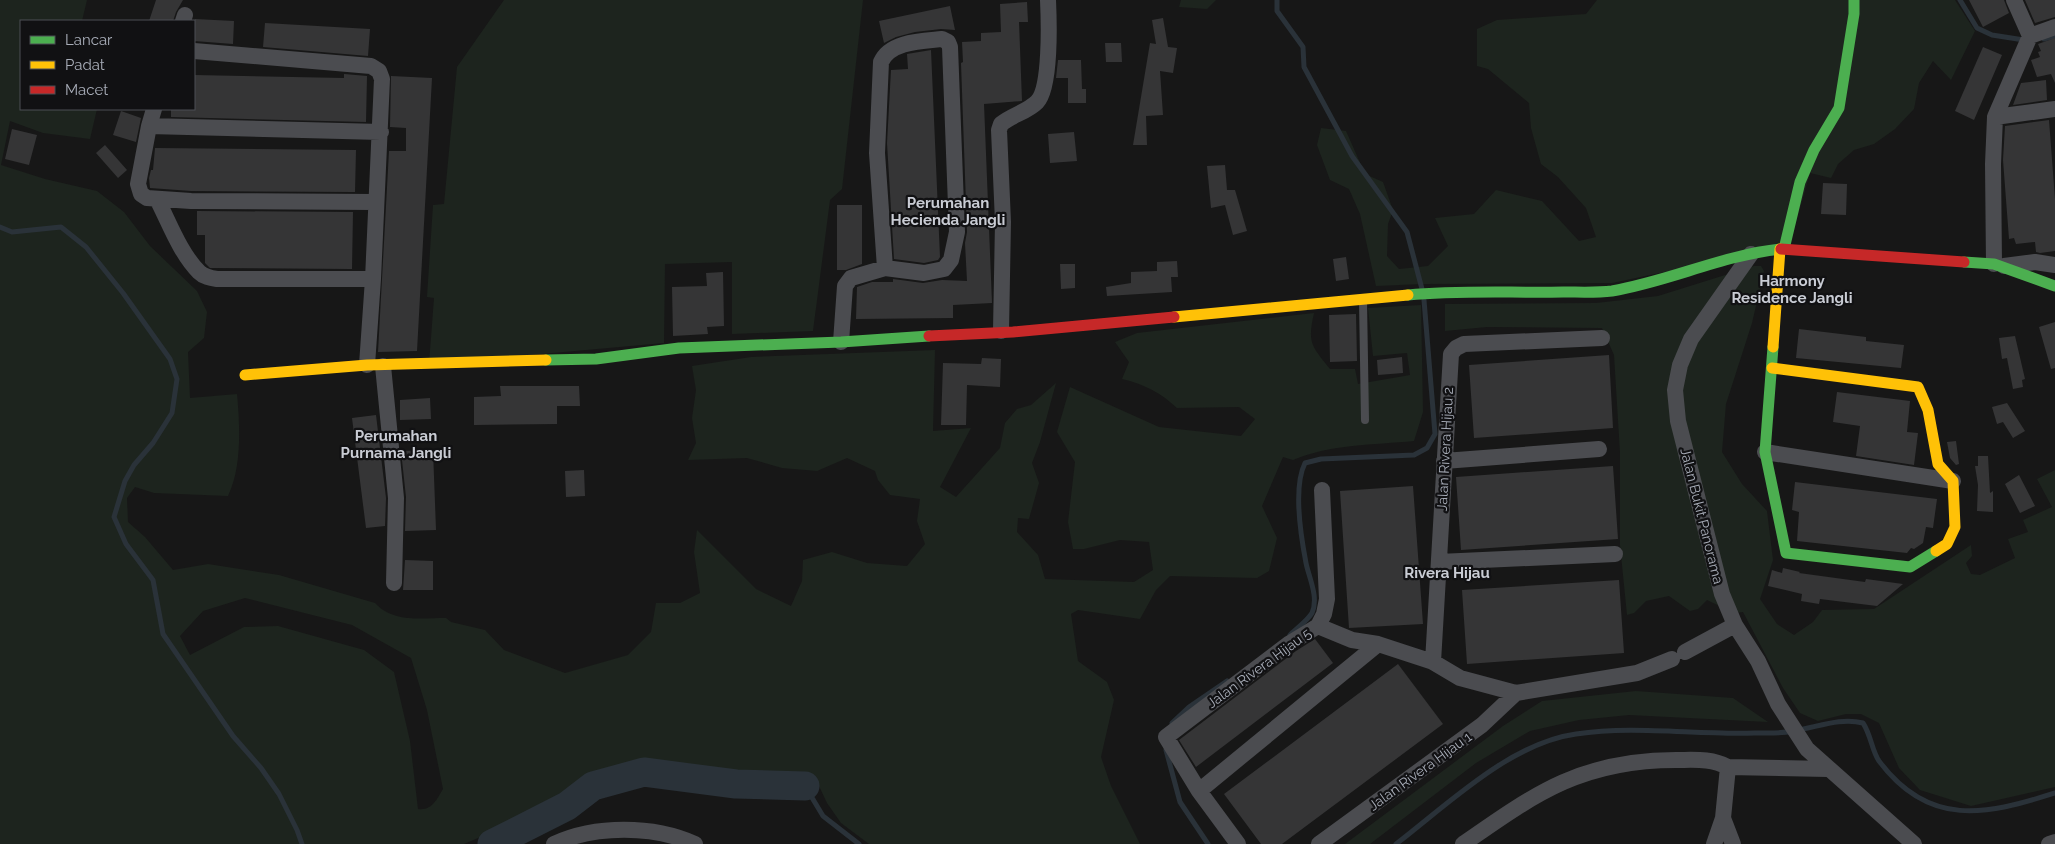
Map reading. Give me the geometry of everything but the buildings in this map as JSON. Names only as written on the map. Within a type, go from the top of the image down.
[{"type":"street","points":[[1001,331],[1004,222],[999,130],[1001,124],[1036,103],[1041,96],[1045,74],[1049,22],[1048,0]]},
{"type":"street","points":[[1772,368],[1918,387],[1928,410],[1938,464],[1953,481],[1955,527],[1947,544],[1910,567],[1786,553],[1765,452],[1772,368],[1782,249],[1800,182],[1814,150],[1839,108],[1854,14],[1854,0]]},
{"type":"street","points":[[2014,0],[2029,40]]},
{"type":"street","points":[[1999,265],[1993,164],[1995,117],[2029,40],[2055,27]]},
{"type":"street","points":[[841,342],[845,286],[851,278],[885,268],[924,273],[938,270],[949,265],[956,246],[950,47],[948,42],[942,39],[899,47],[884,56],[881,62],[877,152],[885,268]]},
{"type":"street","points":[[195,51],[371,66],[379,71],[382,79],[381,132],[375,202],[373,279],[367,365]]},
{"type":"street","points":[[1995,117],[2055,109]]},
{"type":"street","points":[[154,110],[148,126],[138,184],[140,194],[147,198],[375,202]]},
{"type":"street","points":[[148,126],[381,132]]},
{"type":"street","points":[[157,199],[180,244],[198,271],[206,277],[217,279],[373,279]]},
{"type":"street","points":[[245,375],[367,365],[596,359],[679,348],[841,342],[1001,331],[1013,332],[1449,291],[1524,293],[1610,291],[1645,284],[1728,258],[1782,249],[1999,265],[2035,262],[2055,265]]},
{"type":"street","name":"Jalan Bukit Panorama","points":[[1751,254],[1691,339],[1680,365],[1675,390],[1678,421],[1722,594],[1735,625],[1758,661],[1778,704],[1807,749],[1914,844]]},
{"type":"street","points":[[1999,265],[2026,277],[2055,286]]},
{"type":"street","name":"Jalan Rivera Hijau 2","points":[[1433,662],[1451,354],[1456,348],[1464,344],[1602,338]]},
{"type":"street","points":[[383,366],[396,498],[394,583]]},
{"type":"street","points":[[1444,461],[1599,449]]},
{"type":"street","points":[[1765,452],[1953,481]]},
{"type":"street","name":"Jalan Rivera Hijau 5","points":[[1238,844],[1199,791],[1166,738],[1290,643],[1318,626],[1324,614],[1327,599],[1322,490]]},
{"type":"street","points":[[1439,562],[1615,554]]},
{"type":"street","points":[[1318,626],[1352,640],[1378,644],[1433,662],[1460,678],[1516,693],[1637,673],[1678,656],[1735,625]]},
{"type":"street","points":[[1199,791],[1378,644]]},
{"type":"street","name":"Jalan Rivera Hijau 1","points":[[1319,844],[1482,726],[1516,693]]},
{"type":"street","points":[[1463,844],[1523,803],[1565,780],[1607,766],[1649,760],[1715,760],[1728,767],[1828,769]]},
{"type":"street","points":[[1714,844],[1723,818],[1728,767]]},
{"type":"street","points":[[1723,818],[1733,844]]},
{"type":"street","points":[[554,844],[582,833],[605,830],[638,831],[685,840],[695,844]]},
{"type":"street","points":[[2049,844],[2055,842]]},
{"type":"lane","points":[[1363,298],[1365,420]]},
{"type":"shaded area","points":[[0,0],[87,0],[82,20],[20,20],[20,110],[97,110],[90,139],[43,133],[10,121],[1,165],[45,179],[97,191],[124,212],[150,246],[197,291],[207,312],[204,338],[188,352],[190,398],[237,394],[239,419],[238,459],[233,485],[228,496],[154,493],[135,487],[127,498],[128,522],[145,537],[173,570],[208,564],[279,575],[375,603],[390,614],[399,617],[418,619],[446,618],[451,622],[485,630],[504,650],[565,673],[628,655],[651,632],[656,603],[680,603],[700,593],[694,552],[697,530],[756,589],[791,606],[802,581],[803,560],[832,552],[867,563],[907,566],[925,544],[917,521],[920,499],[890,495],[878,480],[875,471],[847,458],[817,471],[782,468],[747,458],[688,460],[696,443],[692,418],[696,390],[692,366],[751,357],[935,350],[933,431],[971,428],[940,487],[956,497],[1000,448],[1005,423],[1017,409],[1031,405],[1056,383],[1040,442],[1032,463],[1039,483],[1029,519],[1018,518],[1017,532],[1038,555],[1045,579],[1134,582],[1153,570],[1149,542],[1120,540],[1084,549],[1073,549],[1068,522],[1075,462],[1057,432],[1070,387],[1159,427],[1241,436],[1255,419],[1239,407],[1177,408],[1152,390],[1122,379],[1129,362],[1115,342],[1137,333],[1314,313],[1311,338],[1315,349],[1330,369],[1355,369],[1358,384],[1410,375],[1407,353],[1373,356],[1368,308],[1421,305],[1423,412],[1414,441],[1337,448],[1293,460],[1283,457],[1262,506],[1277,538],[1269,571],[1257,578],[1170,576],[1156,590],[1140,619],[1078,610],[1071,614],[1078,661],[1107,682],[1114,700],[1101,757],[1111,786],[1140,844],[869,844],[841,823],[827,803],[819,786],[808,778],[788,776],[764,781],[697,770],[673,763],[643,764],[617,771],[578,787],[569,796],[542,811],[464,844],[0,844]],"holes":[[[245,598],[352,625],[411,658],[427,710],[443,789],[434,804],[423,809],[418,809],[410,741],[394,672],[364,650],[278,626],[244,627],[190,655],[180,636],[203,611]]]},
{"type":"shaded area","points":[[504,0],[863,0],[842,189],[830,200],[813,331],[732,334],[732,262],[665,264],[664,343],[429,364],[434,298],[427,297],[433,205],[444,204],[457,67]]},
{"type":"shaded area","points":[[1181,0],[1216,0],[1207,9],[1179,7]]},
{"type":"shaded area","points":[[1597,0],[1955,0],[1975,31],[1951,80],[1933,61],[1919,83],[1914,109],[1895,129],[1874,144],[1854,150],[1838,164],[1831,178],[1810,173],[1789,246],[1612,283],[1376,286],[1360,214],[1349,189],[1330,180],[1317,145],[1321,128],[1346,131],[1365,174],[1383,182],[1393,210],[1388,224],[1387,256],[1399,269],[1428,266],[1448,246],[1435,218],[1474,214],[1496,190],[1542,201],[1579,241],[1596,237],[1586,208],[1558,177],[1541,164],[1531,128],[1529,103],[1488,69],[1477,66],[1477,29],[1497,20],[1586,14]]},
{"type":"shaded area","points":[[1754,266],[1761,266],[1764,271],[1752,323],[1726,404],[1722,452],[1742,484],[1767,511],[1773,560],[1760,599],[1777,624],[1794,635],[1813,622],[1822,610],[1874,609],[1971,545],[1972,556],[1966,563],[1971,574],[1980,575],[2015,558],[2008,539],[2028,532],[2023,520],[2052,507],[2037,479],[2055,470],[2055,787],[1971,806],[1920,790],[1899,768],[1879,723],[1861,714],[1846,714],[1818,721],[1800,713],[1783,688],[1743,612],[1734,613],[1707,600],[1698,609],[1690,611],[1669,596],[1646,601],[1634,613],[1627,615],[1620,545],[1620,453],[1614,355],[1602,328],[1487,327],[1445,331],[1445,304],[1596,303],[1658,296]]},
{"type":"shaded area","points":[[1636,691],[1733,698],[1768,722],[1629,715],[1579,720],[1530,731],[1476,763],[1370,844],[1345,844],[1503,726],[1542,701]]},
{"type":"waterway","points":[[1277,0],[1277,11],[1303,47],[1304,67],[1352,156],[1407,232],[1422,289]]},
{"type":"waterway","points":[[1960,0],[1977,28],[1992,35],[2024,40]]},
{"type":"waterway","points":[[2044,39],[2055,36]]},
{"type":"waterway","points":[[0,227],[12,232],[61,227],[86,247],[123,293],[170,359],[177,379],[172,413],[153,443],[134,465],[125,481],[114,517],[126,544],[153,580],[163,634],[233,736],[261,768],[279,794],[302,844]]},
{"type":"waterway","points":[[1290,635],[1310,616],[1314,607],[1313,588],[1307,569],[1299,512],[1299,485],[1305,463],[1321,459],[1414,455],[1427,448],[1435,434],[1424,300]]},
{"type":"waterway","points":[[1172,723],[1189,707],[1227,681]]},
{"type":"waterway","points":[[1396,844],[1458,794],[1503,762],[1551,740],[1598,731],[1778,733],[1836,722],[1854,721],[1863,723],[1879,761],[1898,783],[1918,797],[1938,806],[1960,810],[1982,810],[2005,807],[2055,793]]},
{"type":"waterway","points":[[1166,750],[1180,802],[1208,844]]},
{"type":"waterway","points":[[492,844],[567,806],[593,786],[644,772],[736,784],[805,786]]},
{"type":"waterway","points":[[805,786],[823,816],[859,844]]},
{"type":"traffic: fast","points":[[1784,249],[1800,182],[1814,150],[1839,108],[1854,14],[1854,0]]},
{"type":"traffic: fast","points":[[1408,295],[1466,292],[1612,291],[1634,287],[1717,262],[1781,249]]},
{"type":"traffic: fast","points":[[1964,262],[1994,264],[2055,286]]},
{"type":"traffic: fast","points":[[546,360],[596,359],[679,348],[841,342],[929,336]]},
{"type":"traffic: fast","points":[[1773,347],[1765,452],[1786,553],[1910,567],[1936,551]]},
{"type":"traffic: slow","points":[[1773,347],[1780,249]]},
{"type":"traffic: slow","points":[[1174,317],[1408,295]]},
{"type":"traffic: slow","points":[[245,375],[367,365],[546,360]]},
{"type":"traffic: slow","points":[[1772,368],[1918,387],[1928,410],[1938,464],[1953,481],[1955,527],[1947,544],[1936,551]]},
{"type":"traffic: jam","points":[[1781,249],[1964,262]]},
{"type":"traffic: jam","points":[[929,336],[1013,332],[1174,317]]},
{"type":"district","name":"Perumahan Hecienda Jangli","points":[[948,212]]},
{"type":"district","name":"Harmony Residence Jangli","points":[[1792,290]]},
{"type":"district","name":"Perumahan Purnama Jangli","points":[[396,444]]},
{"type":"district","name":"Rivera Hijau","points":[[1447,573]]}]
